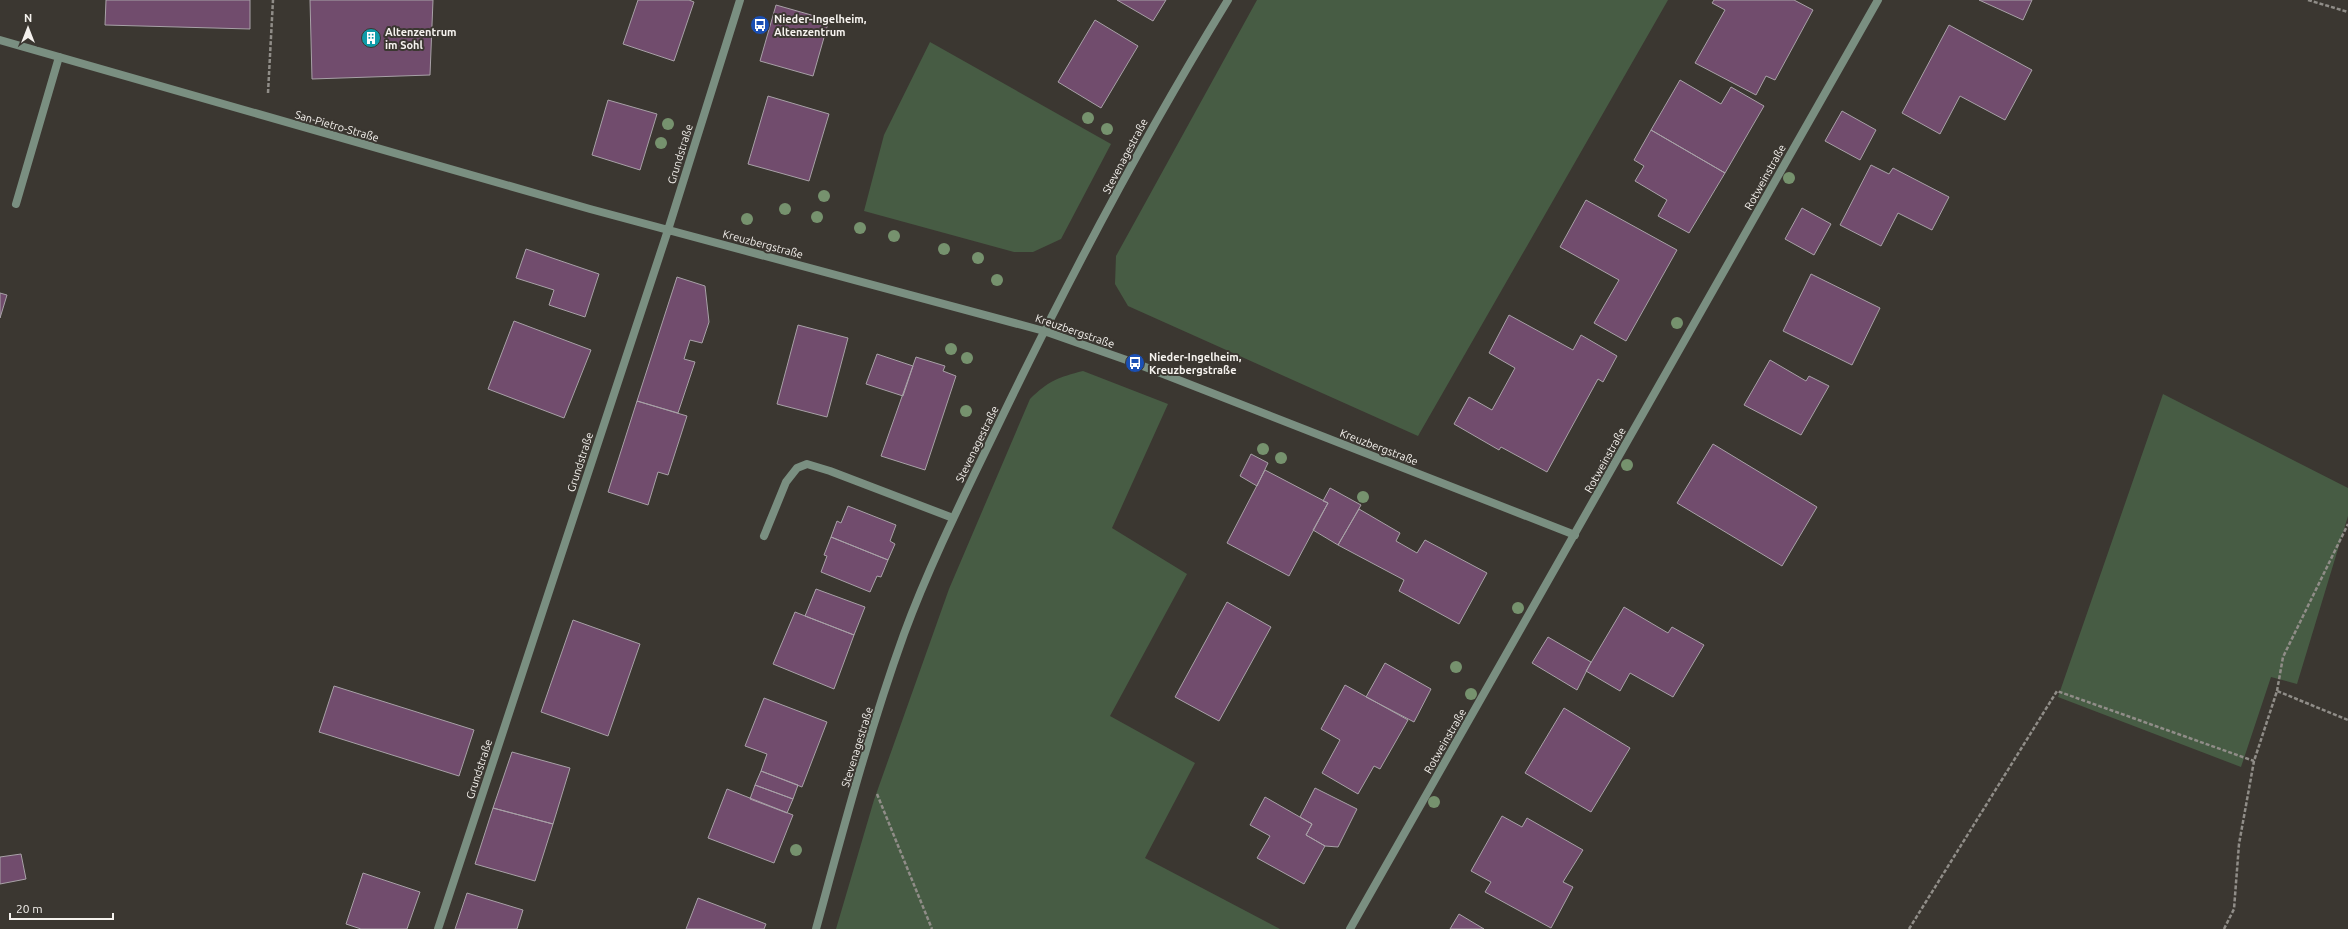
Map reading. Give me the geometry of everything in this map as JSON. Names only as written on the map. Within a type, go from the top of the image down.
[{"type":"street","name":"Grundstraße","points":[[438,929],[668,230],[740,0]]},
{"type":"street","name":"Stevenagestraße","points":[[816,929],[863,759],[904,633],[953,518],[1044,331],[1183,74],[1228,0]]},
{"type":"street","name":"Rotweinstraße","points":[[1350,929],[1878,0]]},
{"type":"street","name":"San-Pietro-Straße","points":[[0,40],[266,117],[668,230]]},
{"type":"street","points":[[16,204],[59,57]]},
{"type":"street","name":"Kreuzbergstraße","points":[[668,230],[1044,331],[1142,366],[1575,535]]},
{"type":"street","points":[[764,536],[786,482],[797,468],[807,464],[830,471],[953,518]]},
{"type":"path","points":[[266,117],[273,0]]},
{"type":"path","points":[[2308,0],[2348,12]]},
{"type":"path","points":[[2224,929],[2234,909],[2239,844],[2254,761],[2277,691],[2283,657],[2348,524]]},
{"type":"path","points":[[1909,929],[2057,691],[2254,761]]},
{"type":"path","points":[[2277,691],[2348,720]]},
{"type":"path","points":[[863,759],[932,929]]},
{"type":"green space","points":[[1257,0],[1668,0],[1418,436],[1128,306],[1115,284],[1116,256]]},
{"type":"green space","points":[[930,42],[1111,144],[1061,239],[1033,252],[1014,252],[864,211],[884,135]]},
{"type":"green space","points":[[1083,371],[1168,404],[1112,528],[1187,574],[1110,716],[1195,763],[1145,858],[1280,929],[836,929],[874,800],[949,589],[1030,399],[1054,380]]},
{"type":"green space","points":[[2163,394],[2348,488],[2348,516],[2297,684],[2271,677],[2241,767],[2058,697]]},
{"type":"building","points":[[106,0],[250,0],[250,29],[105,25]]},
{"type":"building","name":"Altenzentrum im Sohl","points":[[310,0],[433,0],[430,75],[312,79]]},
{"type":"building","points":[[638,0],[689,0],[694,2],[674,61],[623,44]]},
{"type":"building","points":[[1117,0],[1166,0],[1153,21]]},
{"type":"building","points":[[1714,0],[1794,0],[1813,10],[1775,80],[1766,76],[1756,95],[1695,63],[1725,10],[1712,3]]},
{"type":"building","points":[[1979,0],[2032,0],[2023,20]]},
{"type":"building","points":[[776,5],[829,20],[813,76],[760,61]]},
{"type":"building","points":[[1095,20],[1138,46],[1101,108],[1058,82]]},
{"type":"building","points":[[1949,25],[2032,70],[2005,120],[1960,96],[1940,134],[1902,113]]},
{"type":"building","points":[[1680,80],[1721,104],[1731,87],[1764,106],[1725,173],[1651,130]]},
{"type":"building","points":[[768,96],[829,114],[809,181],[748,164]]},
{"type":"building","points":[[608,100],[657,114],[640,170],[592,155]]},
{"type":"building","points":[[1842,111],[1876,130],[1860,160],[1825,141]]},
{"type":"building","points":[[1651,130],[1725,173],[1689,233],[1658,216],[1667,200],[1635,181],[1644,166],[1634,160]]},
{"type":"building","points":[[1871,165],[1889,174],[1893,168],[1949,197],[1932,230],[1898,213],[1881,246],[1840,225]]},
{"type":"building","points":[[1586,200],[1677,250],[1626,341],[1594,323],[1619,280],[1560,247]]},
{"type":"building","points":[[1802,208],[1831,224],[1814,255],[1785,239]]},
{"type":"building","points":[[526,249],[599,274],[585,317],[549,305],[554,290],[516,278]]},
{"type":"building","points":[[1811,274],[1880,308],[1852,365],[1783,331]]},
{"type":"building","points":[[677,277],[705,286],[709,322],[702,343],[690,340],[684,359],[695,362],[678,413],[637,401]]},
{"type":"building","points":[[0,293],[7,295],[0,318]]},
{"type":"building","points":[[1509,315],[1573,350],[1581,335],[1617,356],[1603,382],[1598,379],[1547,472],[1501,447],[1499,450],[1454,424],[1469,397],[1492,410],[1515,368],[1489,353]]},
{"type":"building","points":[[514,321],[591,350],[564,418],[488,389]]},
{"type":"building","points":[[798,325],[848,338],[827,417],[777,404]]},
{"type":"building","points":[[877,354],[913,366],[903,396],[866,384]]},
{"type":"building","points":[[916,357],[945,366],[943,371],[956,376],[925,470],[881,456]]},
{"type":"building","points":[[1770,360],[1806,381],[1809,376],[1829,386],[1801,435],[1744,405]]},
{"type":"building","points":[[637,401],[687,416],[668,475],[658,472],[648,505],[608,492]]},
{"type":"building","points":[[1713,444],[1817,507],[1782,566],[1677,503]]},
{"type":"building","points":[[1251,454],[1268,463],[1257,486],[1240,476]]},
{"type":"building","points":[[1265,470],[1328,503],[1289,576],[1227,543]]},
{"type":"building","points":[[1330,488],[1361,505],[1338,545],[1313,530],[1328,503],[1323,501]]},
{"type":"building","points":[[848,506],[896,525],[890,541],[895,544],[888,560],[831,537],[837,521],[841,523]]},
{"type":"building","points":[[1359,509],[1400,533],[1396,541],[1417,553],[1425,540],[1487,573],[1459,624],[1399,591],[1404,580],[1338,545]]},
{"type":"building","points":[[831,537],[888,560],[881,577],[877,576],[870,592],[821,572],[827,556],[824,555]]},
{"type":"building","points":[[816,589],[865,607],[854,635],[805,616]]},
{"type":"building","points":[[1227,602],[1271,627],[1219,721],[1175,697]]},
{"type":"building","points":[[1624,607],[1668,633],[1672,627],[1704,645],[1673,697],[1630,673],[1620,691],[1586,671]]},
{"type":"building","points":[[795,612],[854,635],[834,689],[773,664]]},
{"type":"building","points":[[573,620],[640,644],[608,736],[541,712]]},
{"type":"building","points":[[1548,637],[1591,662],[1577,690],[1532,663]]},
{"type":"building","points":[[1385,663],[1431,689],[1414,722],[1366,697]]},
{"type":"building","points":[[1345,685],[1408,720],[1380,769],[1374,766],[1358,794],[1322,773],[1340,740],[1321,729]]},
{"type":"building","points":[[334,686],[474,730],[459,776],[319,732]]},
{"type":"building","points":[[764,698],[827,722],[802,787],[761,771],[767,754],[745,746]]},
{"type":"building","points":[[1564,708],[1630,748],[1591,812],[1525,773]]},
{"type":"building","points":[[512,752],[570,768],[553,824],[493,808]]},
{"type":"building","points":[[761,771],[798,785],[793,799],[755,785]]},
{"type":"building","points":[[755,785],[793,799],[787,813],[750,799]]},
{"type":"building","points":[[1315,788],[1357,809],[1338,847],[1325,846],[1306,835],[1312,824],[1300,817]]},
{"type":"building","points":[[727,789],[793,815],[774,863],[708,838]]},
{"type":"building","points":[[1265,797],[1312,824],[1306,835],[1325,846],[1304,884],[1257,858],[1270,836],[1250,825]]},
{"type":"building","points":[[493,808],[553,824],[535,881],[475,864]]},
{"type":"building","points":[[1502,816],[1522,827],[1527,818],[1583,850],[1563,882],[1573,887],[1551,928],[1485,892],[1491,882],[1471,871]]},
{"type":"building","points":[[21,854],[26,879],[0,884],[0,857]]},
{"type":"building","points":[[363,873],[420,892],[407,929],[361,929],[346,924]]},
{"type":"building","points":[[467,893],[523,910],[517,929],[455,929]]},
{"type":"building","points":[[698,898],[766,924],[764,929],[686,929]]},
{"type":"building","points":[[1459,914],[1484,929],[1450,929]]},
{"type":"place","name":"Nieder-Ingelheim, Altenzentrum","points":[[760,25]]},
{"type":"place","name":"Altenzentrum im Sohl","points":[[371,38]]},
{"type":"place","name":"Nieder-Ingelheim, Kreuzbergstraße","points":[[1135,363]]}]
